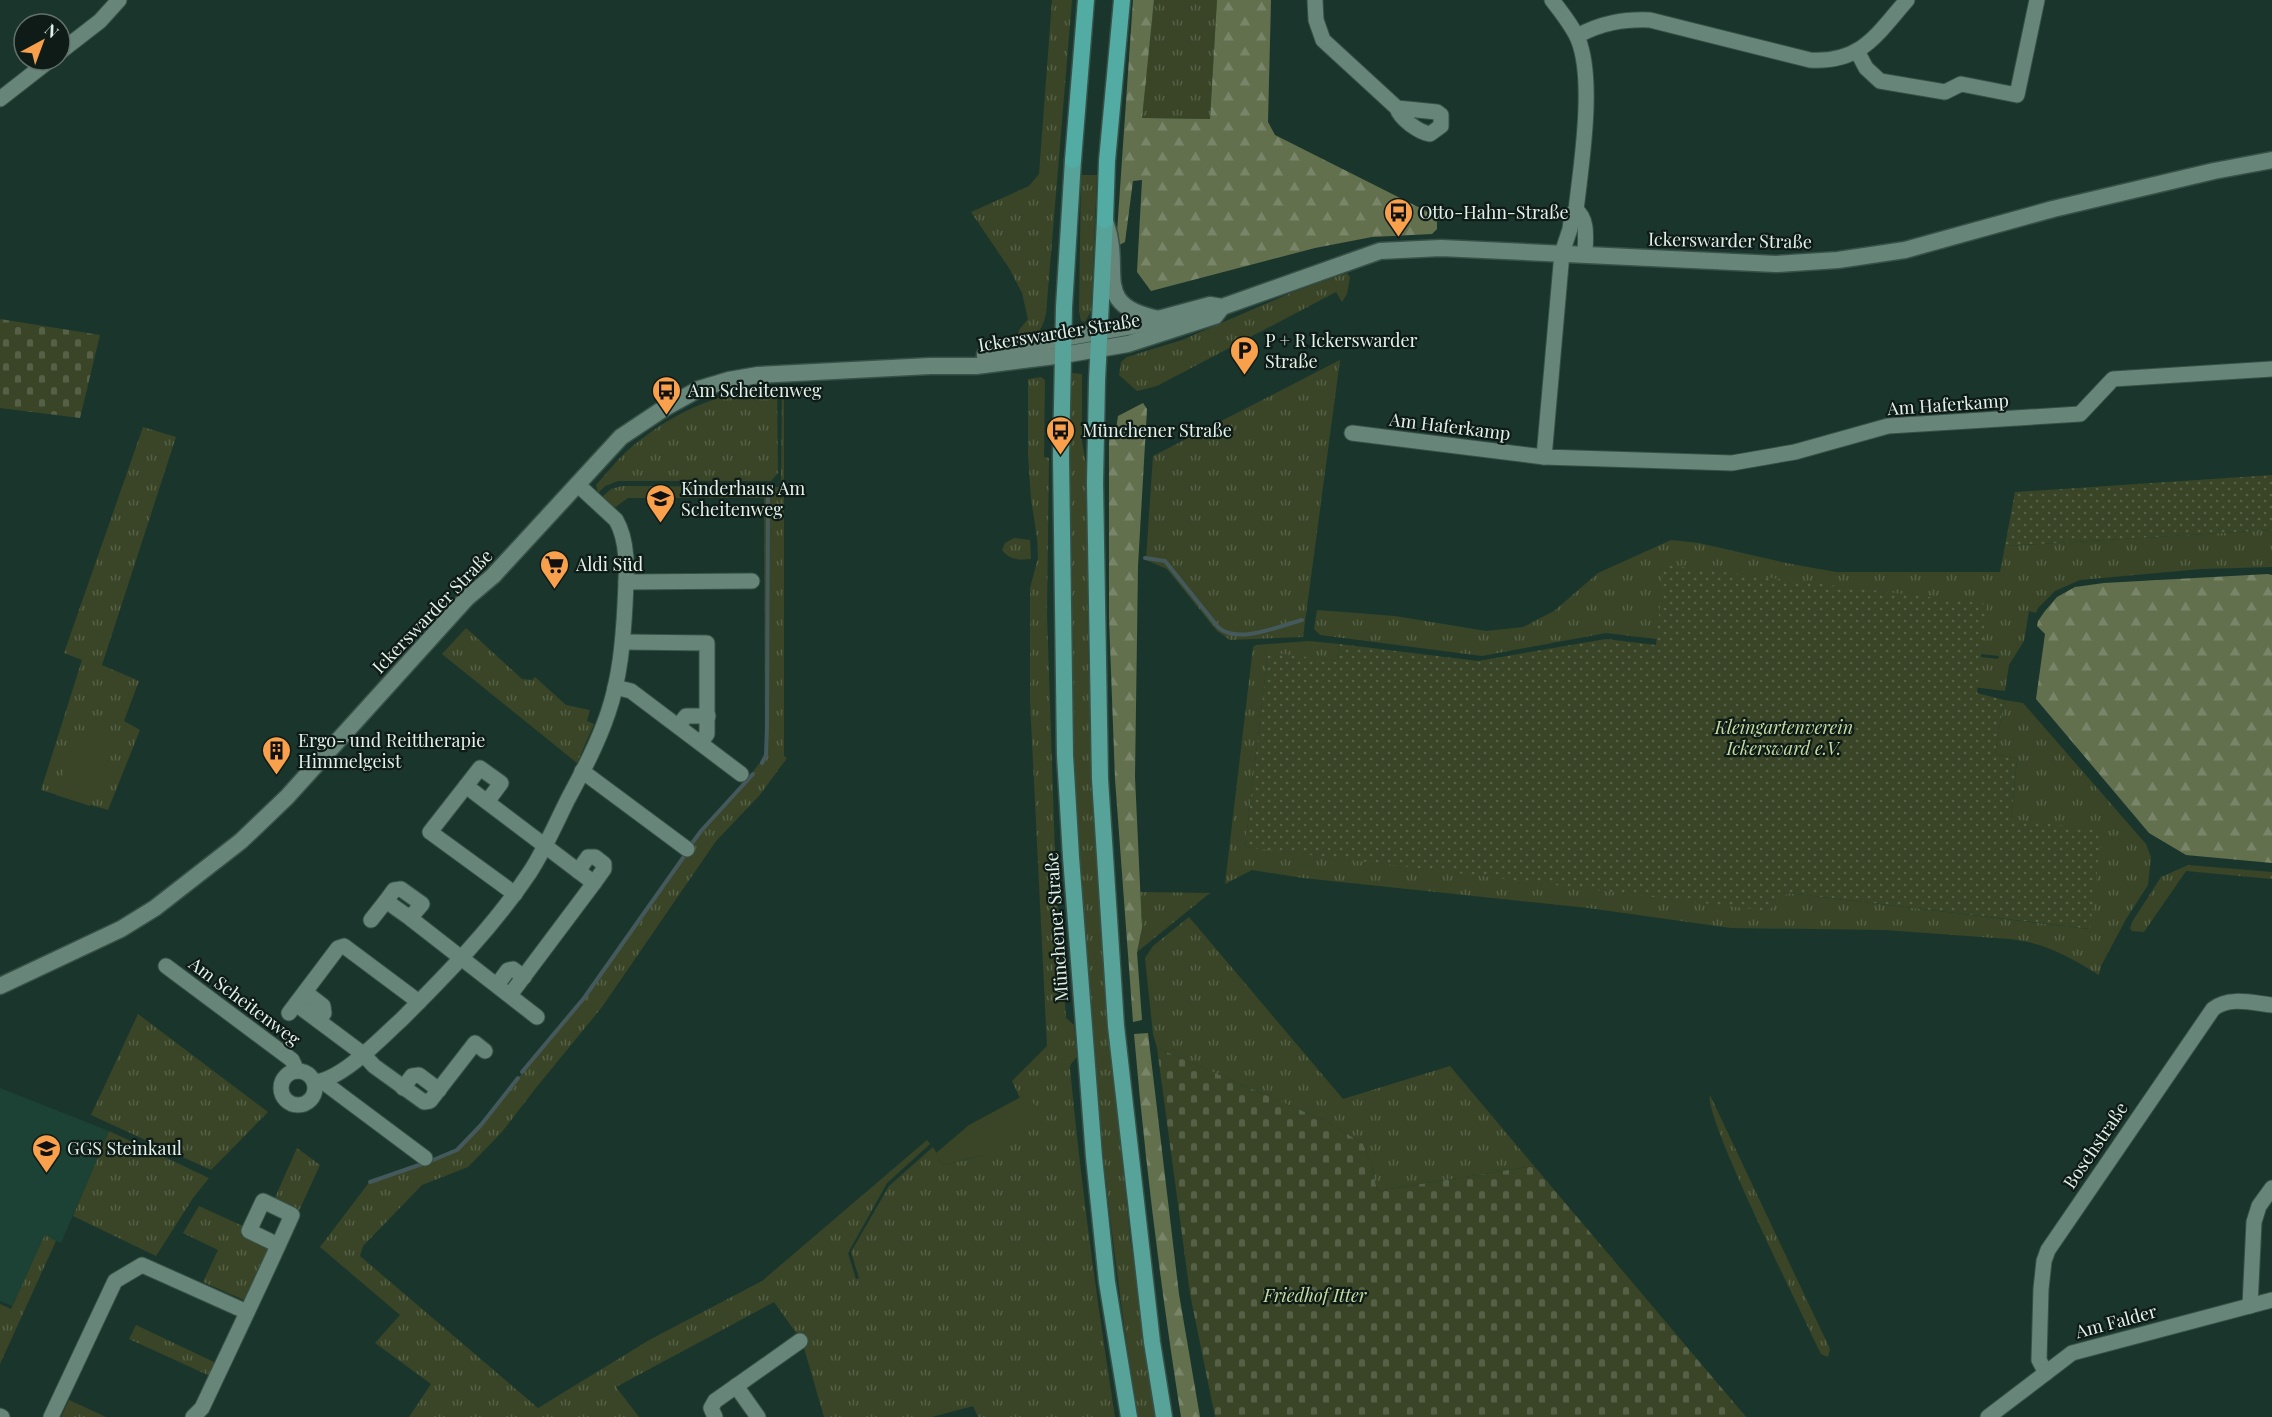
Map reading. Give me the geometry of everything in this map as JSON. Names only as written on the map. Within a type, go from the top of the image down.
[{"type":"highway","name":"Münchener Straße","points":[[1073,160],[1086,0]]},
{"type":"highway","points":[[1105,220],[1107,161],[1122,0]]},
{"type":"main road","name":"Münchener Straße","points":[[1073,160],[1067,229],[1061,456],[1063,665],[1071,857],[1101,1232],[1129,1417]]},
{"type":"main road","name":"Ickerswarder Straße","points":[[1099,341],[1128,344],[1215,316],[1222,307],[1355,258],[1388,249],[1441,248],[1776,264],[1838,260],[1905,250],[2053,209],[2214,171],[2272,160]]},
{"type":"main road","points":[[1105,220],[1111,239],[1112,285],[1116,296],[1123,306],[1130,310],[1159,319]]},
{"type":"main road","points":[[1105,220],[1095,483],[1100,778],[1108,926],[1125,1121],[1164,1417]]},
{"type":"main road","name":"Ickerswarder Straße","points":[[0,986],[112,933],[155,908],[241,841],[287,797],[467,598],[493,576],[621,437],[686,395],[710,385],[758,375],[930,366],[976,366],[1063,346],[1099,341],[1159,319],[1210,304],[1222,307]]},
{"type":"street","points":[[72,43],[100,21],[119,0]]},
{"type":"street","points":[[1315,0],[1316,20],[1323,40],[1397,108]]},
{"type":"street","points":[[1544,457],[1562,253],[1572,214],[1576,210],[1585,104],[1585,66],[1577,36],[1552,0]]},
{"type":"street","points":[[1577,36],[1609,22],[1640,20],[1658,22],[1810,60],[1822,60],[1849,55],[1867,45],[1907,0]]},
{"type":"street","points":[[1857,51],[1866,68],[1880,81],[1946,93],[1961,84],[2017,95],[2037,0]]},
{"type":"street","points":[[0,99],[35,72]]},
{"type":"street","points":[[1576,210],[1582,215],[1585,226],[1585,255]]},
{"type":"street","name":"Am Haferkamp","points":[[1352,433],[1544,457],[1732,464],[1795,452],[1888,426],[2080,414],[2113,378],[2272,369]]},
{"type":"street","name":"Am Scheitenweg","points":[[425,1158],[318,1082],[310,1075],[297,1071],[289,1073],[282,1083],[281,1092],[289,1102],[297,1105],[309,1102],[318,1082],[340,1071],[363,1054],[419,1002],[486,931],[531,870],[599,738],[615,687],[623,642],[626,582],[624,548],[621,528],[616,520],[577,484]]},
{"type":"street","points":[[626,582],[752,581]]},
{"type":"street","points":[[623,642],[707,643],[707,734],[701,742]]},
{"type":"street","points":[[615,687],[632,691],[741,774]]},
{"type":"street","points":[[679,725],[686,716],[708,717]]},
{"type":"street","points":[[487,802],[501,783],[480,768],[430,832],[515,894]]},
{"type":"street","points":[[582,771],[687,849]]},
{"type":"street","points":[[466,786],[594,883]]},
{"type":"street","points":[[510,995],[594,883],[604,869],[604,864],[595,856],[588,857],[578,871]]},
{"type":"street","points":[[371,920],[386,901],[537,1017]]},
{"type":"street","points":[[419,1002],[344,946],[338,948],[296,1003],[403,1088],[412,1076],[419,1075],[439,1090],[475,1043],[485,1051]]},
{"type":"street","name":"Am Scheitenweg","points":[[166,966],[271,1037],[292,1060],[297,1071]]},
{"type":"street","points":[[497,985],[508,970],[513,969],[524,977]]},
{"type":"street","name":"Boschstraße","points":[[2046,1373],[2039,1360],[2041,1289],[2044,1260],[2048,1250],[2213,1009],[2220,1003],[2232,1001],[2272,1005]]},
{"type":"street","points":[[2250,1306],[2254,1222],[2259,1206],[2272,1188]]},
{"type":"street","points":[[193,1417],[202,1408],[279,1245]]},
{"type":"street","points":[[51,1417],[115,1281],[142,1265],[247,1312]]},
{"type":"street","name":"Am Falder","points":[[1988,1417],[2072,1353],[2272,1300]]},
{"type":"street","points":[[715,1417],[711,1408],[716,1401],[800,1341]]},
{"type":"street","points":[[736,1386],[758,1417]]},
{"type":"shaded area","name":"GGS Steinkaul","points":[[0,1088],[109,1131],[61,1243],[45,1236],[12,1306],[0,1301]]},
{"type":"green space","points":[[1052,0],[1072,0],[1046,314],[1037,334],[1017,342],[1019,330],[1028,319],[1022,293],[1009,268],[971,212],[1029,186],[1039,174]]},
{"type":"green space","points":[[1133,0],[1154,0],[1142,118],[1210,119],[1217,0],[1271,0],[1268,122],[1275,135],[1428,212],[1437,220],[1437,229],[1432,234],[1372,237],[1315,248],[1151,291],[1137,272],[1142,180],[1133,181],[1125,242],[1116,247]]},
{"type":"green space","points":[[1154,0],[1217,0],[1210,119],[1141,118]]},
{"type":"green space","points":[[1081,175],[1097,175],[1091,311],[1085,322],[1081,321],[1079,311]]},
{"type":"green space","points":[[1347,273],[1350,277],[1347,294],[1342,302],[1336,292],[1157,386],[1137,391],[1119,375],[1121,362],[1127,357],[1182,340],[1293,292]]},
{"type":"green space","points":[[0,319],[100,335],[80,418],[0,408]]},
{"type":"green space","points":[[1340,360],[1303,637],[1230,640],[1217,631],[1167,569],[1146,560],[1153,456]]},
{"type":"green space","points":[[1072,373],[1082,374],[1082,442],[1087,469],[1088,651],[1094,815],[1107,1007],[1130,1238],[1157,1417],[1138,1417],[1116,1267],[1092,1042],[1081,891],[1070,650],[1069,484]]},
{"type":"green space","points":[[1041,377],[1045,380],[1044,457],[1049,458],[1047,615],[1056,884],[1066,1018],[1074,1025],[1077,1057],[1070,1068],[1079,1156],[1115,1417],[978,1417],[973,1406],[932,1417],[824,1417],[802,1341],[774,1302],[616,1387],[639,1417],[409,1417],[431,1384],[375,1343],[400,1315],[320,1247],[371,1180],[447,1154],[456,1149],[480,1125],[584,997],[703,827],[742,786],[765,756],[764,498],[628,498],[614,508],[602,497],[611,489],[622,486],[781,487],[782,386],[784,386],[784,756],[787,758],[759,796],[716,841],[602,1007],[502,1132],[468,1167],[422,1185],[363,1246],[360,1256],[538,1408],[651,1339],[762,1281],[927,1140],[930,1144],[887,1183],[848,1253],[856,1279],[859,1278],[851,1252],[889,1186],[933,1147],[943,1165],[985,1155],[1028,1093],[1020,1098],[1012,1081],[1047,1046],[1030,701],[1030,588],[1038,558],[1028,455],[1028,379]]},
{"type":"green space","points":[[777,387],[778,473],[771,481],[618,481],[605,486],[598,493],[596,485],[627,451],[678,415],[736,393]]},
{"type":"green space","points":[[1143,403],[1147,409],[1138,566],[1135,777],[1142,928],[1137,952],[1142,1020],[1133,1022],[1115,779],[1109,618],[1109,435],[1116,429],[1118,416]]},
{"type":"green space","points":[[143,427],[176,437],[102,665],[139,681],[124,721],[140,730],[108,810],[41,790],[82,660],[64,653]]},
{"type":"green space","points":[[2272,475],[2272,530],[2005,546],[2015,492]]},
{"type":"green space","points":[[2272,530],[2272,567],[2201,569],[2080,580],[2055,591],[2036,613],[2029,611],[2024,641],[2009,665],[2005,691],[1867,674],[1866,664],[1606,633],[1482,656],[1320,635],[1314,629],[1317,610],[1395,616],[1486,631],[1523,627],[1554,611],[1598,573],[1671,540],[1699,543],[1836,572],[2000,572],[2005,546]],"holes":[[[1986,604],[1981,654],[1999,656],[1998,659],[1683,622]]]},
{"type":"green space","points":[[1014,538],[1030,540],[1031,559],[1015,559],[1002,550],[1005,543]]},
{"type":"green space","name":"Kleingartenverein Ickersward e.V.","points":[[1664,565],[1987,604],[1977,693],[2004,700],[1995,754],[2017,759],[2011,819],[2102,831],[2090,929],[1788,893],[1768,911],[1245,847],[1268,652],[1337,661],[1339,644],[1478,661],[1606,639],[1656,645]]},
{"type":"green space","points":[[2272,575],[2272,863],[2186,855],[2149,833],[2036,699],[2045,634],[2037,626],[2038,621],[2057,597],[2075,587],[2104,583]]},
{"type":"green space","points":[[466,628],[522,679],[532,680],[535,677],[566,705],[590,710],[587,721],[594,724],[577,763],[442,654]]},
{"type":"green space","points":[[1309,641],[1339,644],[1337,661],[1268,653],[1245,847],[1788,893],[2089,929],[2011,820],[2017,759],[1995,754],[2004,700],[2023,703],[2146,844],[2151,857],[2148,885],[2126,919],[2101,966],[2099,975],[2056,951],[2034,943],[2009,939],[1885,930],[1731,928],[1588,908],[1303,878],[1252,870],[1225,884],[1253,647]]},
{"type":"green space","points":[[78,730],[114,746],[90,806],[56,795]]},
{"type":"green space","points":[[2188,865],[2272,872],[2272,879],[2186,871],[2144,932],[2132,931],[2130,928],[2132,922],[2161,877]]},
{"type":"green space","points":[[1140,892],[1210,893],[1137,952],[1142,928]]},
{"type":"green space","points":[[1189,917],[1343,1099],[1450,1066],[1534,1166],[1377,1191],[1372,1166],[1363,1144],[1330,1123],[1157,1048],[1153,1034],[1145,958],[1153,946]]},
{"type":"green space","points":[[138,1014],[268,1112],[211,1170],[91,1115]]},
{"type":"green space","points":[[1148,1033],[1179,1294],[1200,1417],[1181,1417],[1160,1274],[1134,1034]]},
{"type":"green space","name":"Friedhof Itter","points":[[1157,1048],[1330,1123],[1363,1144],[1372,1166],[1377,1191],[1534,1166],[1746,1417],[1215,1417],[1190,1294]]},
{"type":"green space","points":[[1028,1093],[1044,1123],[985,1155],[943,1165],[936,1153],[969,1125]]},
{"type":"green space","points":[[1710,1095],[1830,1349],[1828,1357],[1821,1354],[1757,1219],[1722,1139],[1712,1110]]},
{"type":"green space","points":[[109,1131],[209,1178],[193,1198],[156,1256],[73,1216]]},
{"type":"green space","points":[[297,1148],[320,1165],[298,1213],[274,1200]]},
{"type":"green space","points":[[199,1206],[245,1227],[241,1235],[269,1247],[244,1300],[203,1282],[218,1250],[183,1233]]},
{"type":"green space","points":[[45,1235],[56,1241],[0,1364],[0,1304],[11,1309]]},
{"type":"green space","points":[[136,1325],[216,1363],[210,1376],[129,1339]]},
{"type":"green space","points":[[69,1400],[106,1417],[61,1417]]},
{"type":"waterway","points":[[762,763],[766,755],[767,728],[768,491]]},
{"type":"waterway","points":[[1145,558],[1165,561],[1218,627],[1226,632],[1247,634],[1302,620]]},
{"type":"waterway","points":[[690,846],[753,774]]},
{"type":"waterway","points":[[522,1072],[584,998],[685,855]]},
{"type":"waterway","points":[[433,1160],[457,1150],[481,1125],[518,1078]]},
{"type":"waterway","points":[[370,1182],[422,1164]]},
{"type":"place","name":"Otto-Hahn-Straße","points":[[1398,238]]},
{"type":"place","name":"P + R Ickerswarder Straße","points":[[1244,376]]},
{"type":"place","name":"Am Scheitenweg","points":[[667,416]]},
{"type":"place","name":"Münchener Straße","points":[[1061,456]]},
{"type":"place","name":"Kinderhaus Am Scheitenweg","points":[[660,524]]},
{"type":"place","name":"Aldi Süd","points":[[555,590]]},
{"type":"place","name":"Ergo- und Reittherapie Himmelgeist","points":[[277,776]]},
{"type":"place","name":"GGS Steinkaul","points":[[46,1174]]}]
